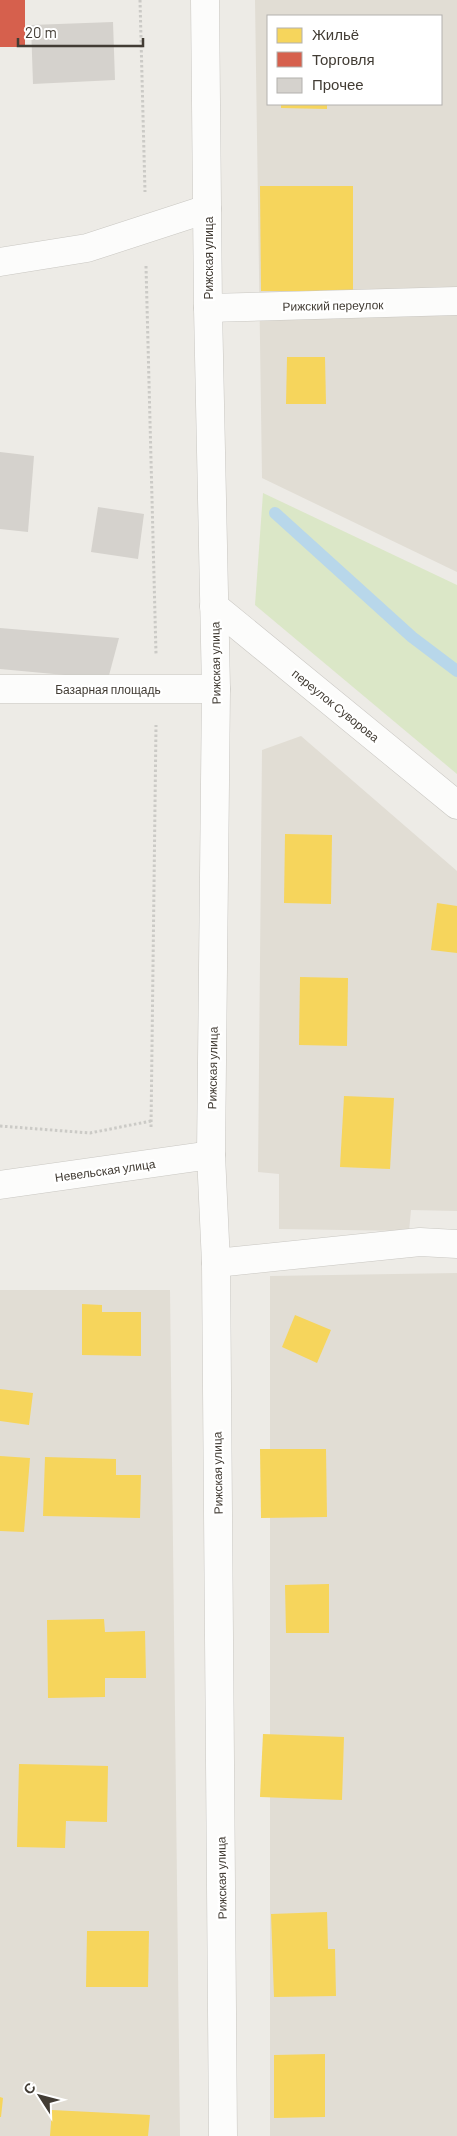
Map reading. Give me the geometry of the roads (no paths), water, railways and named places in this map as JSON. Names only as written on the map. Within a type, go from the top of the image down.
[{"type":"street","name":"Рижская улица","points":[[205,0],[208,308],[216,689],[211,1155],[216,1264],[223,2136]]},
{"type":"street","points":[[0,262],[87,248],[208,209]]},
{"type":"street","name":"Рижский переулок","points":[[208,308],[457,301]]},
{"type":"street","name":"переулок Суворова","points":[[214,606],[457,805]]},
{"type":"street","name":"Базарная площадь","points":[[0,690],[216,689]]},
{"type":"street","name":"Невельская улица","points":[[0,1185],[211,1155]]},
{"type":"street","points":[[216,1264],[420,1242],[457,1244]]},
{"type":"waterway","points":[[275,513],[412,637],[457,671]]}]
